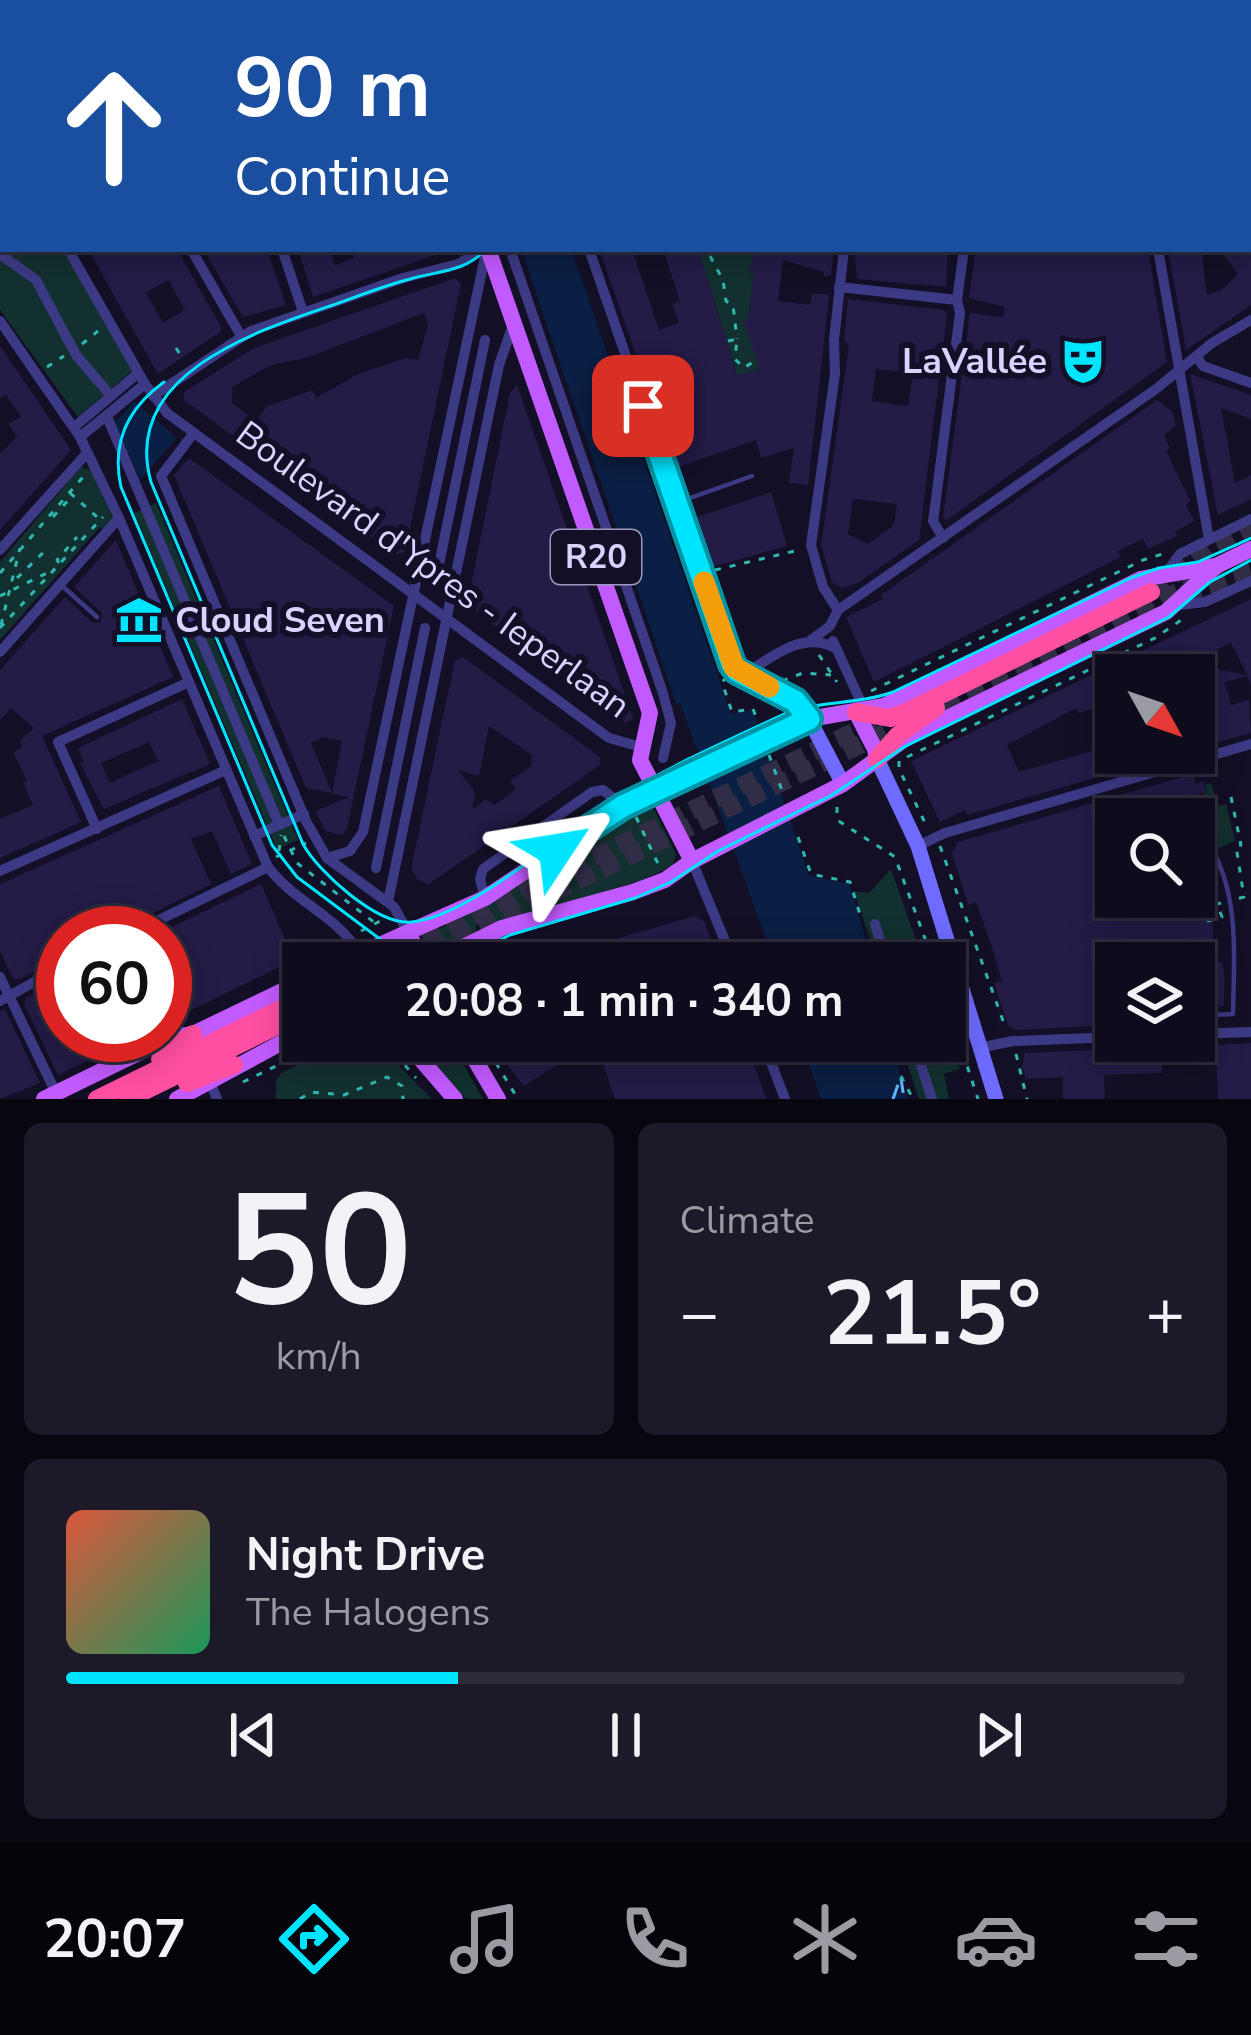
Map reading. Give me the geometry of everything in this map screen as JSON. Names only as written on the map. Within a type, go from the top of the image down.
[{"type":"highway","points":[[860,700],[890,718],[1160,600]]},
{"type":"highway","points":[[877,759],[898,735],[932,710],[1160,600]]},
{"type":"highway","points":[[128,1091],[282,1009]]},
{"type":"highway","points":[[153,1087],[282,1023]]},
{"type":"highway","points":[[128,1091],[193,1034]]},
{"type":"highway","points":[[97,1099],[189,1083],[234,1065]]},
{"type":"main road","name":"R20","points":[[488,252],[650,713],[640,760],[657,791]]},
{"type":"main road","points":[[472,942],[502,928],[665,880],[1251,549]]},
{"type":"main road","points":[[394,942],[485,898],[626,805],[765,745],[809,719],[860,700],[898,700],[1141,579],[1216,566]]},
{"type":"main road","points":[[860,700],[877,759]]},
{"type":"main road","points":[[657,791],[692,861]]},
{"type":"main road","points":[[409,934],[414,942]]},
{"type":"main road","points":[[50,1096],[282,991]]},
{"type":"main road","points":[[177,1099],[214,1091],[234,1065],[282,1041]]},
{"type":"main road","points":[[423,1062],[454,1099]]},
{"type":"main road","points":[[476,1062],[498,1099]]},
{"type":"street","name":"Boulevard d'Ypres - Ieperlaan","points":[[70,252],[145,385],[194,434],[609,738],[641,747]]},
{"type":"street","points":[[193,252],[241,336]]},
{"type":"street","points":[[283,252],[304,312]]},
{"type":"street","points":[[79,423],[241,336],[413,274],[458,264],[481,252]]},
{"type":"street","points":[[327,858],[350,851],[361,838],[486,252]]},
{"type":"street","name":"R20","points":[[511,252],[670,721],[663,758]]},
{"type":"street","points":[[590,252],[635,369],[732,664],[795,701],[809,719],[836,787]]},
{"type":"street","points":[[838,610],[826,594],[811,550],[835,374],[844,252]]},
{"type":"street","points":[[943,538],[933,521],[964,252]]},
{"type":"street","points":[[1160,252],[1210,539]]},
{"type":"street","points":[[0,254],[37,280],[106,408],[280,826]]},
{"type":"street","points":[[839,287],[957,300]]},
{"type":"street","points":[[388,902],[499,364],[515,320]]},
{"type":"street","points":[[810,646],[838,610],[1251,320]]},
{"type":"street","points":[[0,321],[80,437],[108,518],[189,682],[268,867],[282,886],[353,942]]},
{"type":"street","points":[[435,584],[485,340]]},
{"type":"street","points":[[1196,356],[1203,366],[1251,383]]},
{"type":"street","points":[[80,437],[145,385]]},
{"type":"street","points":[[194,434],[164,468],[164,483],[314,840],[327,858],[388,902],[409,934]]},
{"type":"street","points":[[0,550],[87,453]]},
{"type":"street","points":[[0,652],[60,584],[108,518]]},
{"type":"street","points":[[1166,573],[1180,554],[1251,519]]},
{"type":"street","points":[[1160,600],[1204,602],[1251,581]]},
{"type":"street","points":[[830,626],[860,700]]},
{"type":"street","points":[[376,868],[425,628]]},
{"type":"street","points":[[744,675],[781,651],[836,647]]},
{"type":"street","points":[[97,829],[58,742],[189,682]]},
{"type":"street","points":[[918,846],[934,837],[1251,744]]},
{"type":"street","points":[[877,759],[918,846],[996,1099]]},
{"type":"street","points":[[0,871],[226,770]]},
{"type":"street","points":[[485,898],[480,879],[483,869],[592,792],[603,790],[626,805]]},
{"type":"street","points":[[254,836],[304,814]]},
{"type":"street","points":[[692,861],[725,942]]},
{"type":"street","points":[[188,906],[268,867]]},
{"type":"street","points":[[868,923],[877,942]]},
{"type":"street","points":[[0,976],[4,998],[50,1096]]},
{"type":"street","points":[[4,998],[36,981]]},
{"type":"street","points":[[1215,1033],[1251,1031]]},
{"type":"street","points":[[979,1048],[1013,1041],[1095,1038]]},
{"type":"street","points":[[772,1062],[785,1099]]},
{"type":"street","points":[[920,1062],[932,1099]]},
{"type":"lane","points":[[676,503],[752,476]]},
{"type":"lane","points":[[60,584],[97,617]]},
{"type":"lane","points":[[1215,851],[1231,900],[1233,1013],[1215,1015]]},
{"type":"lane","points":[[1227,1014],[1228,1032]]},
{"type":"path","points":[[717,252],[710,256],[723,280],[726,301],[733,305],[734,352],[744,368],[757,359]]},
{"type":"path","points":[[728,341],[736,339]]},
{"type":"path","points":[[176,348],[184,360]]},
{"type":"path","points":[[53,518],[84,476]]},
{"type":"path","points":[[0,628],[108,518],[72,494]]},
{"type":"path","points":[[0,573],[72,494]]},
{"type":"path","points":[[59,563],[77,537]]},
{"type":"path","points":[[10,539],[21,549]]},
{"type":"path","points":[[0,628],[21,549]]},
{"type":"path","points":[[15,580],[46,550]]},
{"type":"path","points":[[704,573],[811,550]]},
{"type":"path","points":[[810,646],[843,689],[860,700],[1143,560],[1163,553],[1180,554]]},
{"type":"path","points":[[0,596],[52,572]]},
{"type":"path","points":[[934,837],[899,770],[900,750],[1155,638],[1204,602]]},
{"type":"path","points":[[778,686],[803,673],[845,676]]},
{"type":"path","points":[[744,675],[728,676],[722,682],[732,712],[746,707],[756,717]]},
{"type":"path","points":[[765,745],[787,809]]},
{"type":"path","points":[[836,787],[837,820],[895,857],[926,942]]},
{"type":"path","points":[[1207,921],[1222,917],[1216,904],[1244,897],[1236,846],[1241,845],[1231,796]]},
{"type":"path","points":[[626,805],[665,880]]},
{"type":"path","points":[[280,826],[297,863],[375,923]]},
{"type":"path","points":[[798,837],[811,874],[850,882],[868,923]]},
{"type":"path","points":[[290,850],[314,840]]},
{"type":"path","points":[[947,855],[1013,1041],[1027,1099]]},
{"type":"path","points":[[356,933],[392,916]]},
{"type":"path","points":[[214,1091],[282,1061]]},
{"type":"path","points":[[493,1062],[518,1099]]},
{"type":"path","points":[[966,1062],[978,1099]]},
{"type":"path","points":[[901,1076],[913,1099]]},
{"type":"path","points":[[300,1099],[311,1092],[336,1096],[387,1077],[402,1086],[403,1099]]},
{"type":"path","points":[[350,1092],[353,1099]]},
{"type":"green space","points":[[0,252],[66,252],[133,370],[78,417],[0,310]]},
{"type":"green space","points":[[699,252],[756,252],[749,272],[754,274],[745,319],[760,370],[749,372],[751,380],[740,384]]},
{"type":"green space","points":[[81,467],[91,470],[113,519],[100,527],[0,640],[0,562]]},
{"type":"green space","points":[[156,503],[298,840],[277,849],[134,513]]},
{"type":"green space","points":[[1211,783],[1219,806],[1226,804],[1235,841],[1219,848],[1215,843],[1215,798],[1200,796],[1207,792],[1205,785]]},
{"type":"green space","points":[[647,804],[655,811],[676,854],[672,866],[488,929],[476,924],[477,934],[460,942],[428,942],[431,933]]},
{"type":"green space","points":[[891,869],[917,942],[871,942],[854,891],[869,893]]},
{"type":"green space","points":[[303,1062],[397,1062],[432,1099],[276,1099],[281,1073]]},
{"type":"green space","points":[[434,1062],[462,1062],[483,1099],[466,1099]]},
{"type":"green space","points":[[907,1062],[958,1062],[960,1069],[944,1074],[949,1099],[919,1099]]},
{"type":"water","points":[[522,252],[572,252],[731,714],[753,710],[809,876],[849,884],[867,942],[767,942],[680,703],[676,703]]},
{"type":"water","points":[[134,401],[177,438],[140,480],[115,423]]},
{"type":"water","points":[[808,1062],[896,1062],[908,1099],[821,1099]]},
{"type":"building","points":[[90,252],[179,252],[220,332],[158,374]],"holes":[[[168,280],[185,310],[163,323],[146,293]]]},
{"type":"building","points":[[205,252],[268,252],[286,305],[243,317]]},
{"type":"building","points":[[299,252],[330,252],[335,265],[354,258],[352,252],[444,252],[313,297]]},
{"type":"building","points":[[600,252],[633,252],[659,330],[679,323],[672,304],[680,301],[664,252],[699,252],[737,375],[760,370],[743,319],[748,320],[754,274],[748,273],[755,252],[834,252],[831,275],[783,260],[778,301],[810,305],[812,294],[829,297],[808,485],[789,483],[794,448],[761,458],[756,440],[675,468]]},
{"type":"building","points":[[854,252],[948,252],[946,287],[857,279]]},
{"type":"building","points":[[976,252],[1149,252],[1167,362],[947,520],[943,518],[970,313],[1003,317],[1005,307],[969,298]]},
{"type":"building","points":[[1169,252],[1201,252],[1207,295],[1221,290],[1238,274],[1221,252],[1251,252],[1251,305],[1186,350]]},
{"type":"building","points":[[455,278],[461,284],[405,552],[396,555],[184,400],[184,392],[254,348]],"holes":[[[424,313],[428,325],[418,360],[406,358],[358,374],[316,398],[313,390],[267,406],[256,421],[232,403],[232,387],[271,365],[306,358]]]},
{"type":"building","points":[[848,299],[944,310],[947,315],[919,540],[858,583],[843,588],[832,583],[821,545],[849,345],[844,340]],"holes":[[[876,369],[913,373],[908,406],[872,401]],[[853,499],[897,504],[894,525],[868,544],[848,534]]]},
{"type":"building","points":[[0,346],[71,450],[0,530],[0,454],[17,437],[8,424],[21,417],[6,395],[0,399]]},
{"type":"building","points":[[1190,374],[1251,395],[1251,419],[1221,408],[1235,483],[1251,475],[1251,499],[1218,515]]},
{"type":"building","points":[[517,385],[633,718],[626,723],[467,605],[510,393]]},
{"type":"building","points":[[1157,400],[1173,412],[1176,426],[1164,435],[1170,449],[1166,451],[1190,500],[1186,505],[1194,521],[1175,532],[1177,536],[1148,549],[1143,539],[1118,551],[1121,557],[874,682],[846,617],[883,599],[881,595]]},
{"type":"building","points":[[189,458],[394,606],[342,835],[325,831],[316,811],[349,797],[332,794],[342,741],[323,737],[311,743],[332,793],[306,788],[174,475]]},
{"type":"building","points":[[771,492],[787,546],[709,568],[692,519]]},
{"type":"building","points":[[116,540],[173,677],[42,736],[81,822],[0,858],[0,819],[33,805],[13,752],[34,728],[11,708],[0,720],[0,670],[65,597],[93,623],[101,622],[102,613],[74,587]]},
{"type":"building","points":[[1251,599],[1251,684],[1247,676],[1225,682],[1231,705],[1249,700],[1251,733],[1215,743],[1215,669],[1247,675],[1231,643],[1208,654],[1136,654]]},
{"type":"building","points":[[463,657],[600,757],[600,765],[429,884],[418,880],[411,869],[455,660]],"holes":[[[489,726],[532,755],[531,766],[510,781],[516,789],[495,805],[486,799],[472,810],[475,792],[458,770],[479,776]]]},
{"type":"building","points":[[1095,673],[1095,708],[1079,713],[1076,708],[1007,745],[1019,772],[1095,750],[1095,774],[1107,774],[967,815],[965,810],[940,822],[911,761]]},
{"type":"building","points":[[182,699],[210,764],[104,809],[80,763],[84,762],[78,748]],"holes":[[[149,742],[158,761],[110,783],[101,763]]]},
{"type":"building","points":[[1193,774],[1196,784],[1203,781],[1206,792],[1200,798],[1110,798]]},
{"type":"building","points":[[219,786],[252,864],[231,874],[212,831],[191,839],[211,884],[167,906],[36,906],[36,970],[18,980],[0,951],[0,884]]},
{"type":"building","points":[[1095,802],[1095,918],[1213,918],[1212,942],[1095,942],[1095,1026],[1015,1030],[1008,1025],[994,983],[1002,981],[990,941],[976,902],[968,905],[952,853],[958,842]]},
{"type":"building","points":[[261,884],[286,942],[282,942],[282,966],[192,1010],[192,917]]},
{"type":"building","points":[[695,916],[704,921],[711,942],[605,942]]},
{"type":"building","points":[[1222,962],[1224,1006],[1215,1006],[1215,963]]},
{"type":"building","points":[[36,992],[36,1029],[24,1004]]},
{"type":"building","points":[[5,1009],[40,1083],[0,1099],[0,1011]]},
{"type":"building","points":[[1251,1043],[1251,1099],[1218,1099],[1216,1045]]},
{"type":"building","points":[[1095,1050],[1095,1062],[1162,1062],[1162,1073],[1104,1075],[1105,1099],[1063,1099],[1063,1077],[1026,1079],[1025,1053]]},
{"type":"building","points":[[52,1062],[84,1062],[58,1075]]},
{"type":"building","points":[[505,1062],[561,1062],[524,1086]]},
{"type":"building","points":[[602,1062],[753,1062],[766,1099],[615,1099]]},
{"type":"ferry route","points":[[893,1099],[901,1076]]},
{"type":"ferry route","points":[[901,1078],[904,1099]]},
{"type":"tunnel","points":[[1151,592],[1214,544],[1251,526]]},
{"type":"tunnel","points":[[1183,594],[1251,572]]},
{"type":"tunnel","points":[[451,942],[1192,585]]},
{"type":"tunnel","points":[[418,942],[874,722]]},
{"type":"tram line","points":[[483,252],[460,266],[380,288],[232,345],[174,387],[155,413],[147,445],[151,482],[303,844],[335,882],[398,921],[437,916],[464,904],[626,793],[784,714],[893,692],[1131,578],[1198,562],[1251,538]]},
{"type":"tram line","points":[[164,382],[141,403],[125,427],[118,455],[121,487],[272,845],[297,877],[384,942]]},
{"type":"tram line","points":[[495,942],[671,882],[718,851],[832,795],[904,747],[1169,617],[1210,582],[1251,560]]},
{"type":"slow traffic","points":[[704,582],[734,667],[769,687]]},
{"type":"place","name":"LaVallée","points":[[1083,361]]},
{"type":"place","name":"Cloud Seven","points":[[139,620]]},
{"type":"route","points":[[556,850],[623,806],[809,719],[795,701],[732,664],[643,406]]}]
